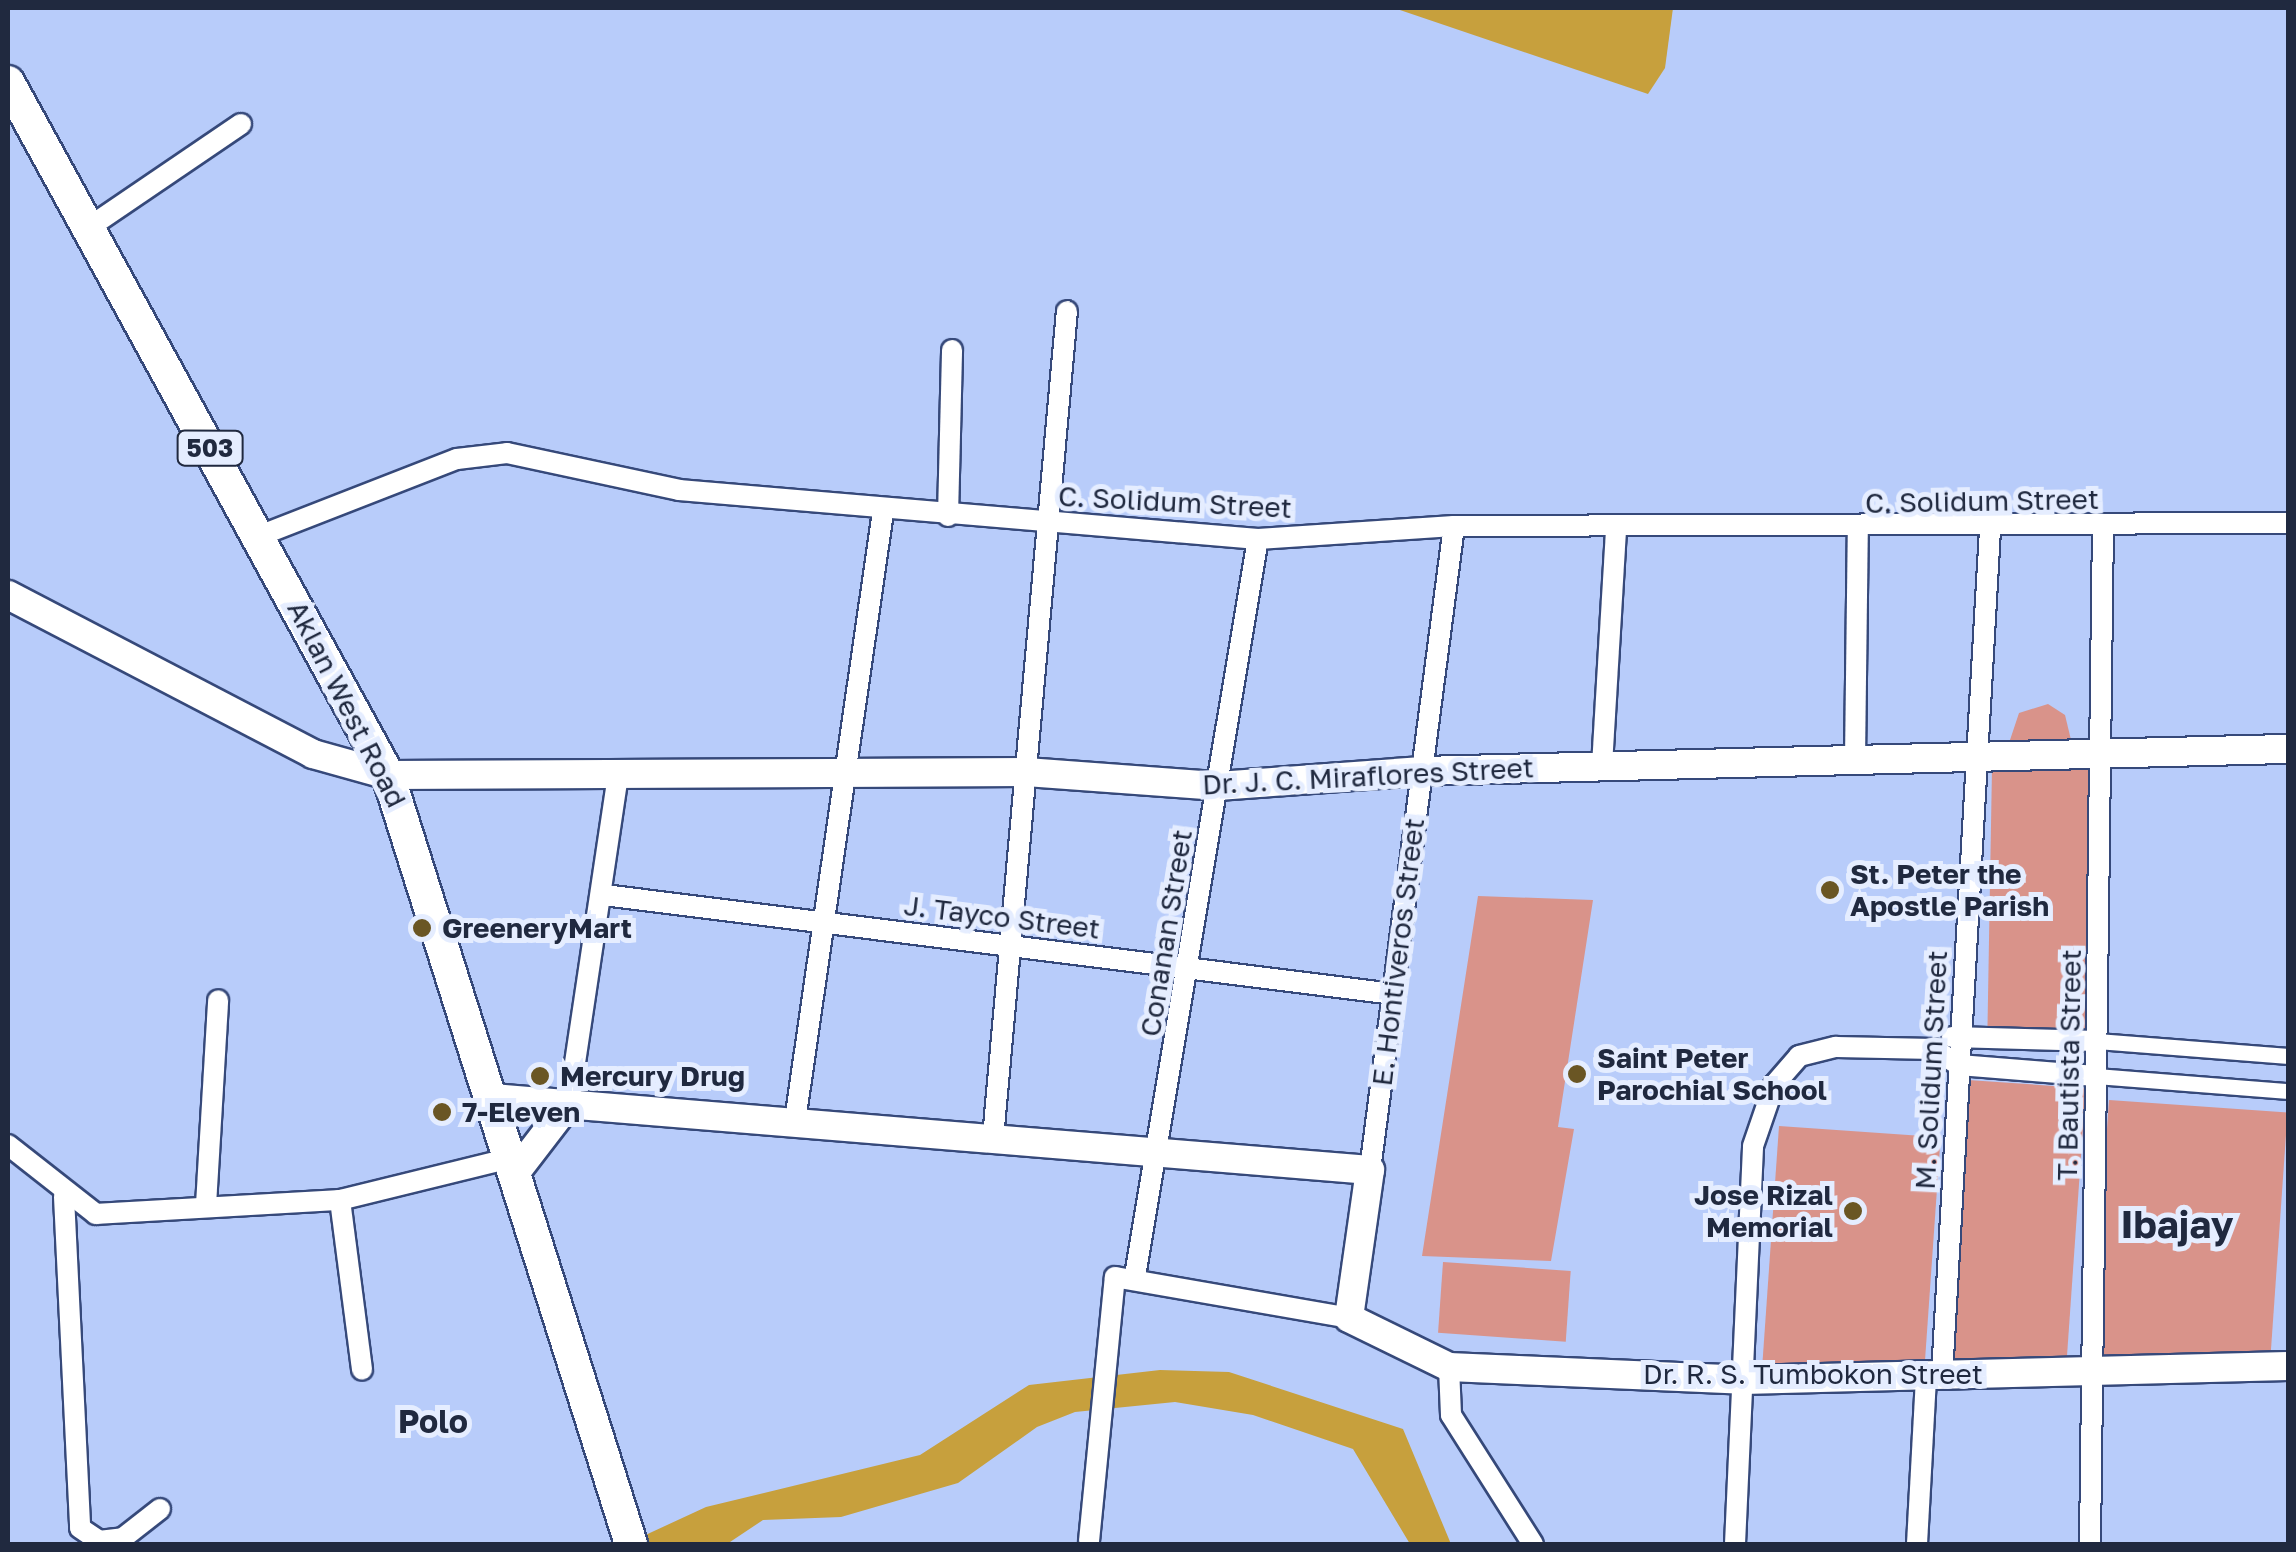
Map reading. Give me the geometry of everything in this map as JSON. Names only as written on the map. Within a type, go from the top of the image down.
[{"type":"main road","name":"Aklan West Road","points":[[8,82],[388,775],[630,1542]]},
{"type":"street","points":[[88,228],[241,124]]},
{"type":"street","points":[[993,1138],[1067,311]]},
{"type":"street","points":[[948,516],[952,350]]},
{"type":"street","name":"C. Solidum Street","points":[[259,536],[456,458],[506,453],[679,490],[883,512],[1258,540],[1454,526],[1858,530],[2288,523]]},
{"type":"street","points":[[795,1121],[883,512]]},
{"type":"street","name":"E. Hontiveros Street","points":[[1349,1318],[1454,526]]},
{"type":"street","name":"T. Bautista Street","points":[[2090,1544],[2103,527]]},
{"type":"street","points":[[1602,766],[1616,528]]},
{"type":"street","name":"M. Solidum Street","points":[[1916,1544],[1959,1066],[1990,529]]},
{"type":"street","points":[[1855,760],[1858,530]]},
{"type":"street","name":"Conanan Street","points":[[1135,1276],[1159,1152],[1258,540]]},
{"type":"street","name":"Dr. J. C. Miraflores Street","points":[[8,595],[314,754],[388,775],[1026,772],[1218,786],[1422,771],[2288,748]]},
{"type":"street","points":[[8,1145],[64,1197],[96,1214],[340,1200],[513,1165],[568,1103],[604,895],[618,774]]},
{"type":"street","name":"J. Tayco Street","points":[[604,895],[1393,994]]},
{"type":"street","points":[[206,1205],[218,1000]]},
{"type":"street","points":[[1735,1544],[1754,1146],[1774,1085],[1799,1056],[1818,1050],[1934,1049],[1961,1031],[2288,1056]]},
{"type":"street","points":[[1934,1049],[1959,1066],[2288,1091]]},
{"type":"street","points":[[492,1098],[1370,1170]]},
{"type":"street","points":[[64,1197],[80,1528],[100,1541],[122,1538],[160,1509]]},
{"type":"street","points":[[340,1200],[362,1370]]},
{"type":"street","points":[[1089,1540],[1103,1373],[1116,1277],[1135,1276],[1349,1318]]},
{"type":"street","name":"Dr. R. S. Tumbokon Street","points":[[1349,1318],[1449,1366],[1743,1380],[2288,1366]]},
{"type":"street","points":[[1449,1366],[1451,1415],[1533,1544]]},
{"type":"shaded area","points":[[1394,8],[1673,8],[1665,68],[1648,94]]},
{"type":"shaded area","points":[[2048,704],[2065,715],[2072,744],[2009,743],[2019,713]]},
{"type":"shaded area","points":[[1992,767],[2093,769],[2088,1031],[1987,1029]]},
{"type":"shaded area","points":[[1478,896],[1593,900],[1558,1127],[1574,1129],[1551,1261],[1422,1256]]},
{"type":"shaded area","points":[[1968,1080],[2086,1088],[2066,1369],[1948,1360]]},
{"type":"shaded area","points":[[2109,1100],[2288,1112],[2270,1369],[2091,1356]]},
{"type":"shaded area","points":[[1779,1126],[1941,1137],[1924,1376],[1762,1364]]},
{"type":"shaded area","points":[[1443,1262],[1571,1271],[1566,1342],[1438,1333]]},
{"type":"shaded area","points":[[1160,1370],[1229,1372],[1403,1429],[1451,1544],[1410,1544],[1353,1449],[1253,1415],[1175,1402],[1075,1412],[1037,1427],[958,1483],[841,1517],[763,1520],[727,1544],[626,1544],[706,1507],[920,1455],[1029,1385]]},
{"type":"place","name":"St. Peter the Apostle Parish","points":[[1830,890]]},
{"type":"place","name":"GreeneryMart","points":[[422,928]]},
{"type":"place","name":"Saint Peter Parochial School","points":[[1577,1074]]},
{"type":"place","name":"Mercury Drug","points":[[540,1076]]},
{"type":"place","name":"7-Eleven","points":[[442,1112]]},
{"type":"place","name":"Jose Rizal Memorial","points":[[1853,1211]]},
{"type":"district","name":"Ibajay","points":[[2177,1224]]},
{"type":"district","name":"Polo","points":[[433,1421]]}]
